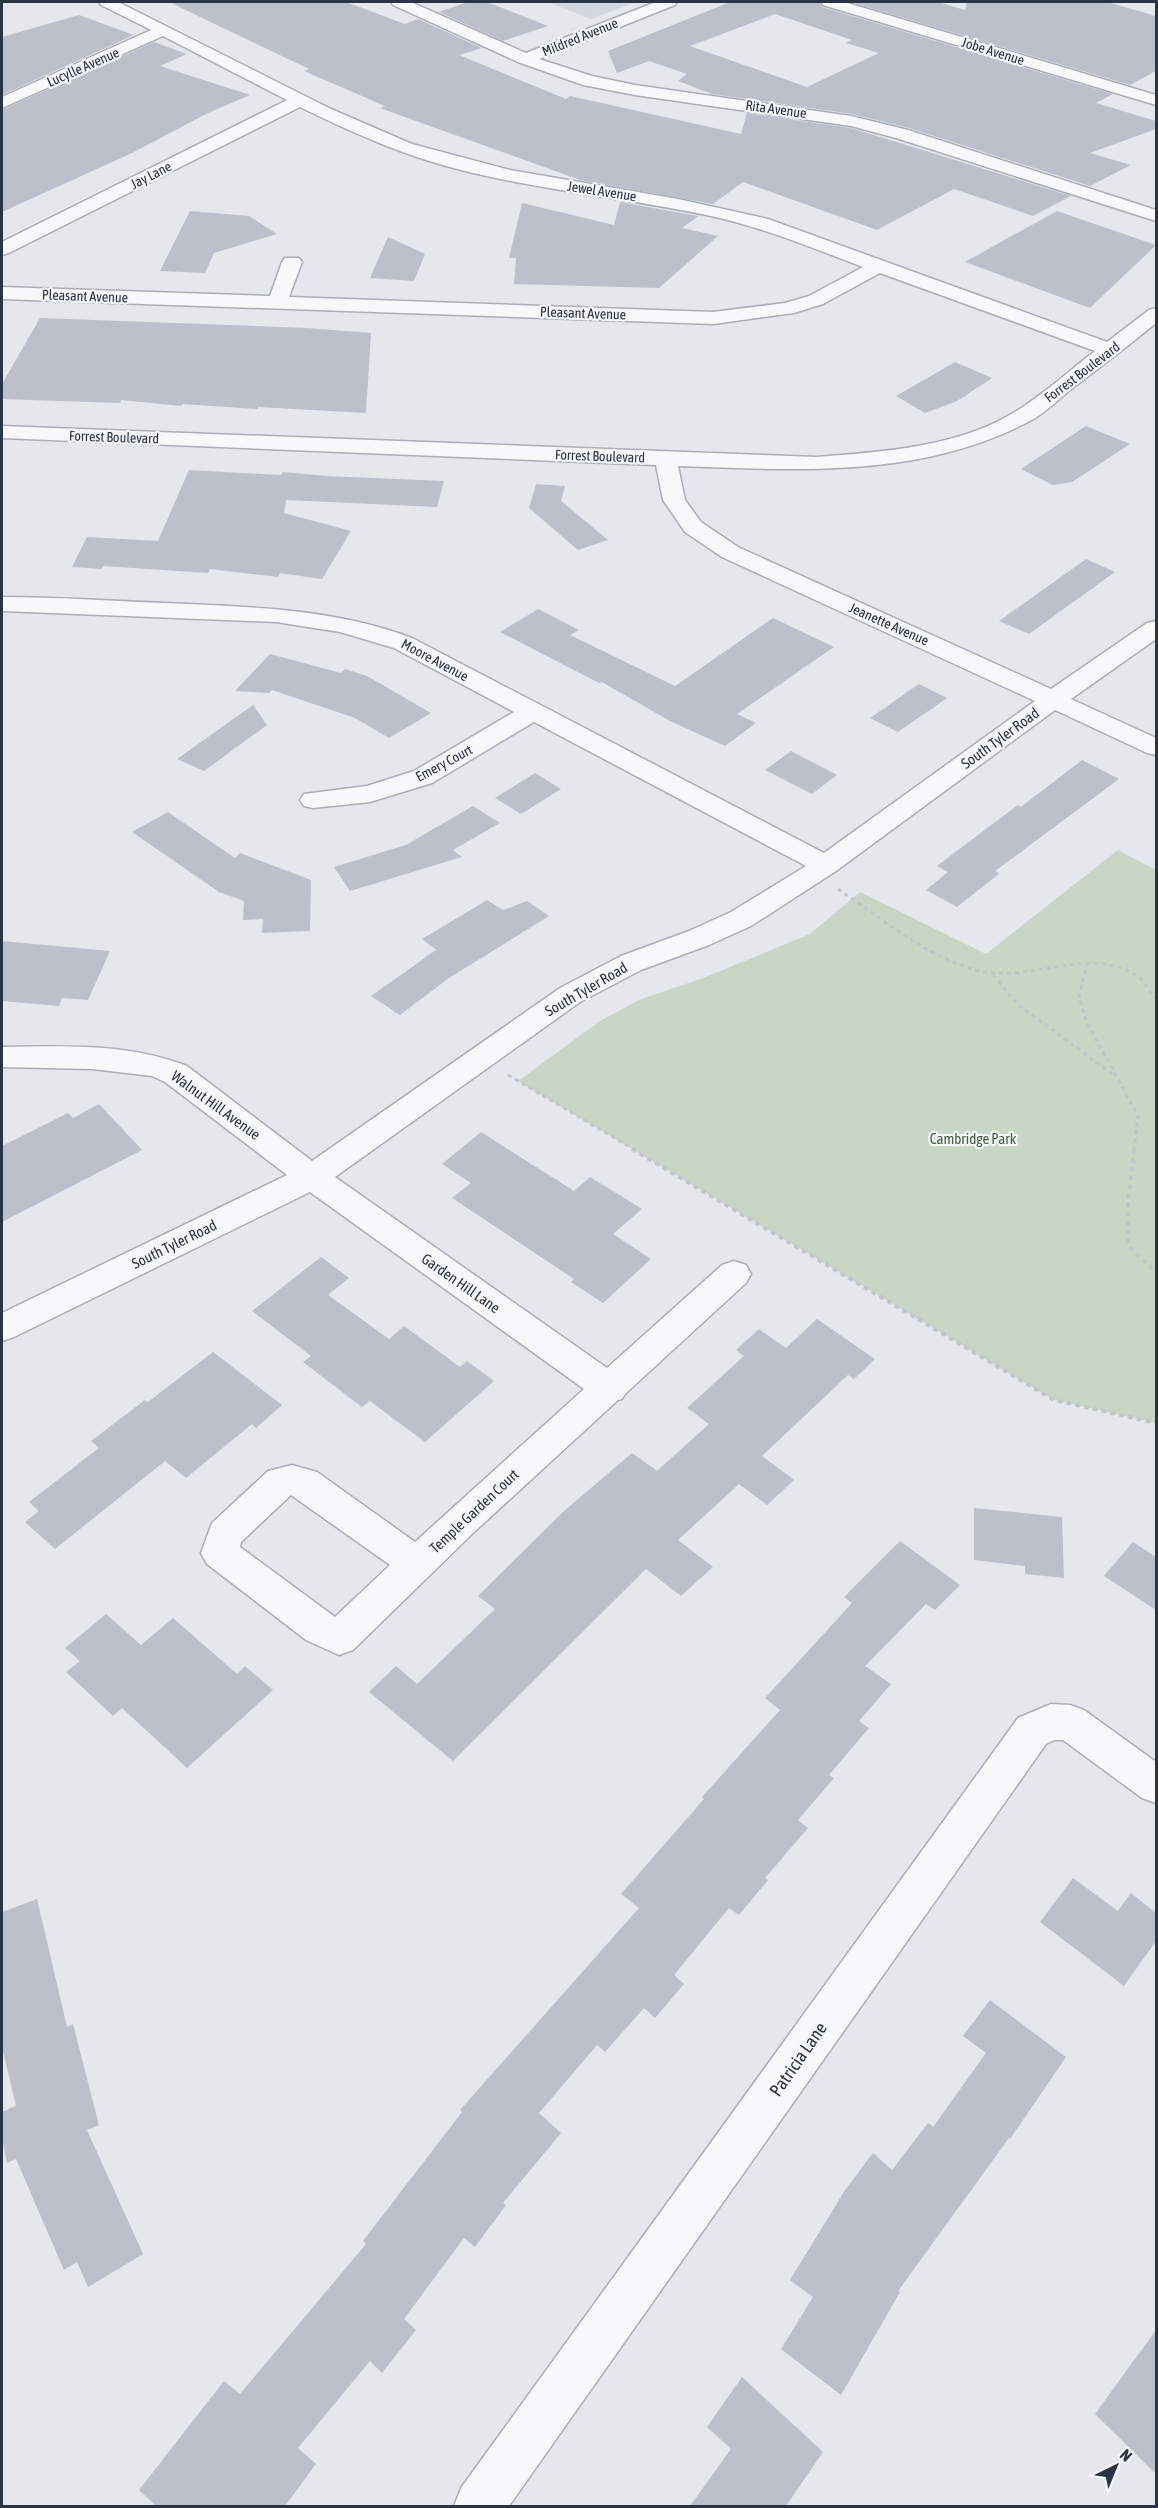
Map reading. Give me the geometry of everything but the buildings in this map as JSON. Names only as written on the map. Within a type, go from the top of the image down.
[{"type":"street","name":"Jewel Avenue","points":[[107,2],[300,100],[382,139],[428,155],[545,182],[717,210],[761,222],[1110,350]]},
{"type":"street","name":"Rita Avenue","points":[[399,2],[551,70],[601,83],[851,121],[902,134],[1156,216]]},
{"type":"street","name":"Mildred Avenue","points":[[524,59],[669,2]]},
{"type":"street","name":"Jobe Avenue","points":[[829,2],[1156,100]]},
{"type":"street","name":"Lucylle Avenue","points":[[2,104],[164,30]]},
{"type":"street","name":"Jay Lane","points":[[2,249],[300,100]]},
{"type":"street","points":[[277,303],[292,262]]},
{"type":"street","name":"Pleasant Avenue","points":[[2,292],[713,318],[750,315],[816,300],[878,266]]},
{"type":"street","name":"Forrest Boulevard","points":[[2,432],[816,464],[882,459],[930,451],[977,437],[1025,415],[1156,314]]},
{"type":"street","name":"Jeanette Avenue","points":[[666,459],[674,500],[693,527],[730,552],[1055,698],[1156,747]]},
{"type":"street","name":"Moore Avenue","points":[[2,604],[276,615],[374,631],[403,643],[819,869]]},
{"type":"street","name":"South Tyler Road","points":[[2,1328],[312,1177],[570,995],[631,963],[699,938],[741,919],[819,869],[1055,698],[1156,628]]},
{"type":"street","name":"Emery Court","points":[[313,800],[370,794],[423,777],[532,712]]},
{"type":"street","name":"Walnut Hill Avenue","points":[[2,1057],[139,1062],[163,1068],[176,1074],[312,1177]]},
{"type":"street","name":"Garden Hill Lane","points":[[312,1177],[610,1389]]},
{"type":"street","name":"Temple Garden Court","points":[[417,1564],[304,1483],[291,1480],[281,1482],[225,1534],[220,1553],[319,1628],[339,1638],[734,1274]]},
{"type":"street","name":"Patricia Lane","points":[[479,2506],[1032,1731],[1051,1722],[1070,1723],[1156,1785]]},
{"type":"path","points":[[819,869],[953,962],[993,974],[1024,974],[1088,962],[1126,969],[1147,984],[1156,998]]},
{"type":"path","points":[[1088,962],[1079,998],[1087,1023],[1138,1116],[1128,1203],[1128,1245],[1156,1273]]},
{"type":"path","points":[[993,974],[1018,1005],[1116,1077]]},
{"type":"path","points":[[507,1075],[1054,1400],[1156,1423]]},
{"type":"shaded area","points":[[548,2],[636,2],[591,19]]},
{"type":"green space","name":"Cambridge Park","points":[[1118,850],[1156,870],[1156,1423],[1054,1400],[518,1081],[600,1021],[639,1000],[703,978],[810,934],[860,892],[986,954]]}]
